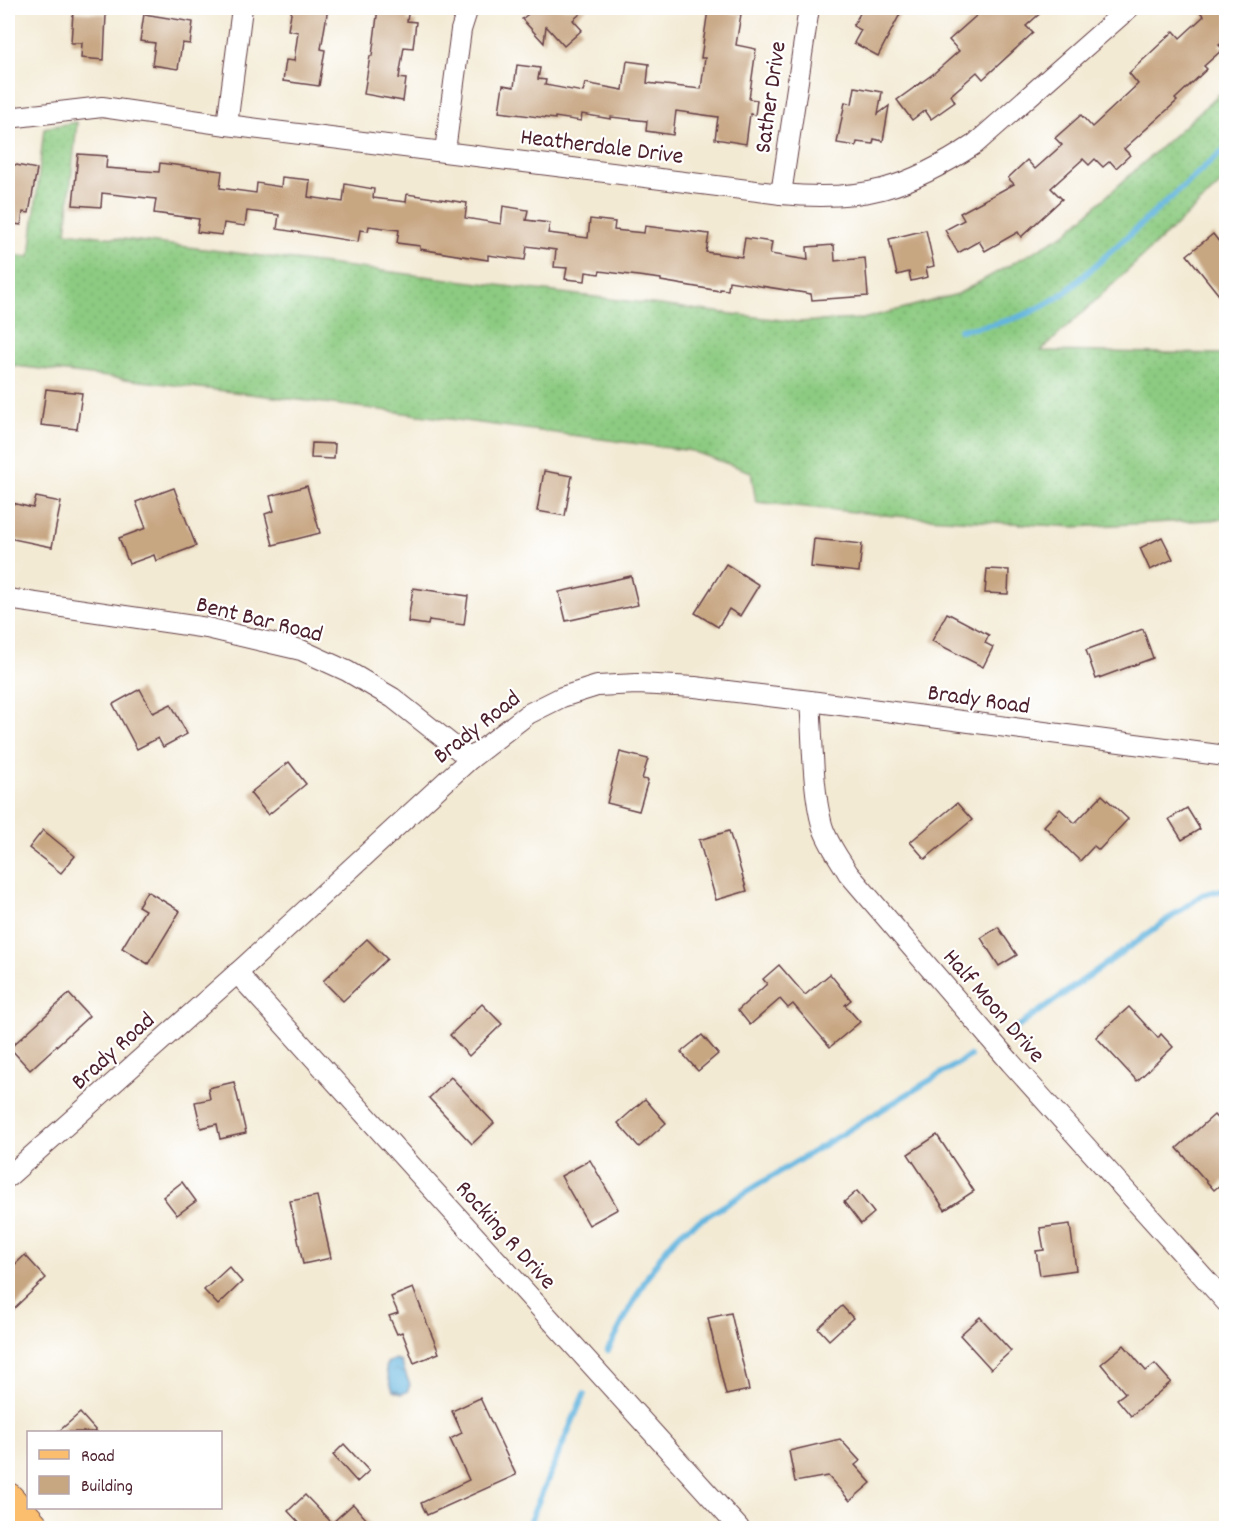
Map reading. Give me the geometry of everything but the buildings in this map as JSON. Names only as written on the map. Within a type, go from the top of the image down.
[{"type":"main road","points":[[9,1503],[34,1528]]},
{"type":"street","points":[[227,124],[242,8]]},
{"type":"street","points":[[445,151],[460,30],[468,8]]},
{"type":"street","name":"Sather Drive","points":[[781,194],[808,8]]},
{"type":"street","name":"Heatherdale Drive","points":[[8,118],[102,106],[781,194],[816,197],[847,196],[874,192],[901,183],[954,158],[1002,121],[1129,8]]},
{"type":"street","name":"Bent Bar Road","points":[[8,599],[207,628],[302,650],[347,670],[393,698],[470,759]]},
{"type":"street","name":"Brady Road","points":[[8,1177],[237,973],[470,759],[528,714],[562,697],[597,686],[637,684],[695,687],[1227,756]]},
{"type":"street","name":"Half Moon Drive","points":[[810,701],[817,801],[822,826],[848,873],[1011,1063],[1227,1302]]},
{"type":"street","name":"Rocking R Drive","points":[[237,973],[739,1528]]},
{"type":"green space","points":[[1226,88],[1226,179],[1041,351],[1226,354],[1226,519],[1075,527],[894,516],[756,502],[751,472],[692,451],[374,409],[8,365],[8,255],[30,257],[44,128],[77,122],[66,232],[797,322],[863,319],[958,294],[1065,234]]},
{"type":"water","points":[[395,1359],[401,1362],[410,1385],[407,1392],[401,1394],[393,1391],[386,1370],[387,1363]]},
{"type":"waterway","points":[[960,330],[1017,318],[1055,299],[1068,290],[1226,148]]},
{"type":"waterway","points":[[1012,1031],[1202,895],[1226,889]]},
{"type":"waterway","points":[[608,1350],[652,1269],[684,1230],[970,1056]]},
{"type":"waterway","points":[[527,1528],[584,1394]]}]
